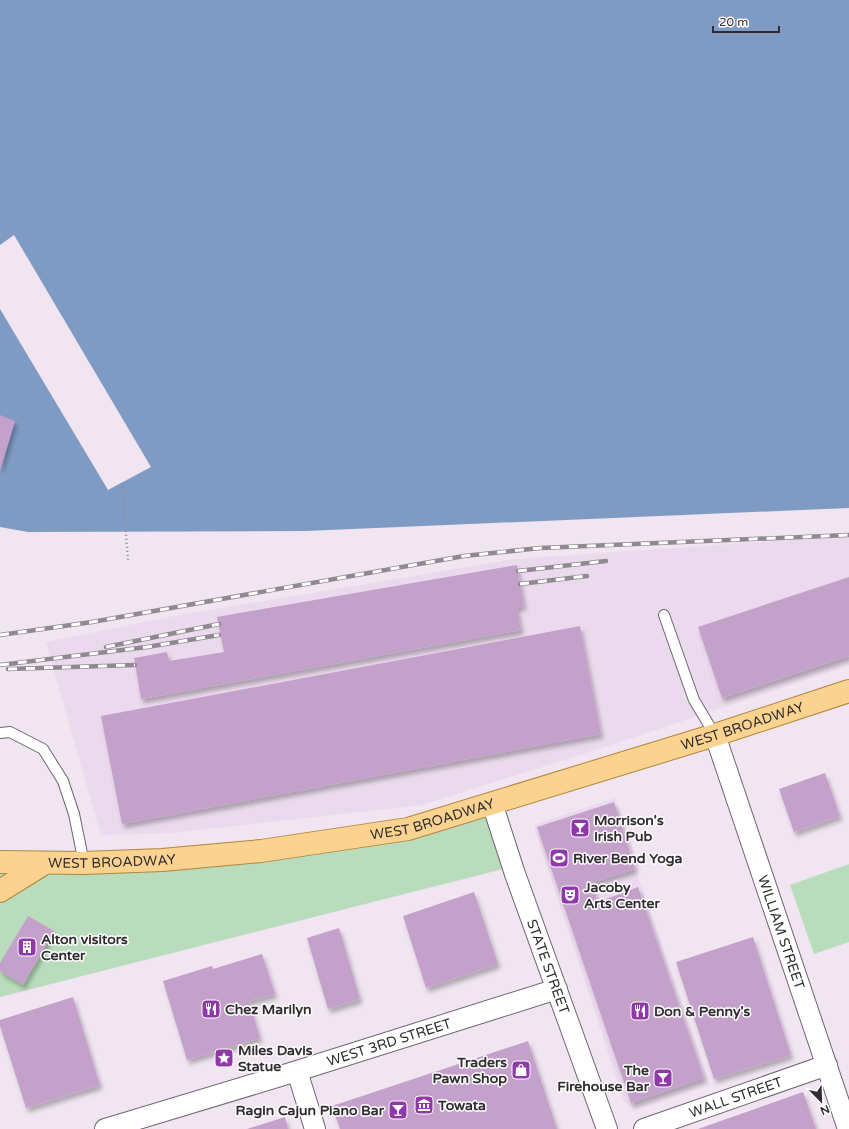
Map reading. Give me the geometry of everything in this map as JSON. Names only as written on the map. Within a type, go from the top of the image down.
[{"type":"main road","name":"WEST BROADWAY","points":[[0,862],[84,863],[162,860],[262,851],[408,829],[715,735],[849,691]]},
{"type":"main road","points":[[0,892],[45,863]]},
{"type":"street","name":"WILLIAM STREET","points":[[715,735],[848,1129]]},
{"type":"street","name":"STATE STREET","points":[[492,803],[515,874],[606,1129]]},
{"type":"street","name":"WEST 3RD STREET","points":[[106,1129],[297,1072],[557,989]]},
{"type":"street","name":"WALL STREET","points":[[644,1129],[827,1065]]},
{"type":"street","points":[[297,1072],[315,1129]]},
{"type":"lane","points":[[664,615],[694,700],[715,735]]},
{"type":"lane","points":[[0,733],[10,732],[43,750],[63,781],[74,814],[84,863]]},
{"type":"path","points":[[122,483],[128,560]]},
{"type":"shaded area","points":[[849,536],[849,665],[608,746],[422,805],[172,833],[101,835],[46,642],[169,617],[514,559]]},
{"type":"shaded area","points":[[615,798],[640,868],[637,874],[710,1085],[635,1110],[624,1102],[534,827],[536,824]]},
{"type":"green space","points":[[488,814],[507,868],[0,997],[0,870]]},
{"type":"green space","points":[[849,864],[849,942],[814,954],[790,885]]},
{"type":"water","points":[[0,0],[849,0],[849,508],[306,531],[28,532],[0,527]]},
{"type":"pier","points":[[14,235],[151,467],[108,490],[0,309],[0,245]]},
{"type":"building","points":[[0,415],[15,421],[0,471]]},
{"type":"building","points":[[517,565],[524,606],[517,607],[521,630],[141,699],[134,658],[167,652],[169,661],[224,652],[217,617]]},
{"type":"building","points":[[849,577],[849,656],[722,698],[698,627]]},
{"type":"building","points":[[580,626],[601,734],[122,824],[101,716]]},
{"type":"building","points":[[825,773],[840,816],[794,832],[779,789]]},
{"type":"building","points":[[614,802],[635,869],[591,883],[598,902],[638,887],[704,1078],[631,1103],[537,827]]},
{"type":"building","points":[[474,892],[498,964],[426,988],[403,916]]},
{"type":"building","name":"Alton visitors Center","points":[[28,916],[54,931],[23,985],[0,971],[0,963]]},
{"type":"building","points":[[339,928],[360,999],[328,1009],[307,938]]},
{"type":"building","points":[[753,937],[791,1055],[714,1079],[676,962]]},
{"type":"building","points":[[262,954],[275,994],[249,1001],[260,1038],[187,1060],[163,981],[212,966],[213,969]]},
{"type":"building","points":[[73,997],[100,1085],[26,1108],[0,1026],[0,1020]]},
{"type":"building","points":[[528,1041],[557,1129],[340,1129],[332,1106]]},
{"type":"building","points":[[803,1092],[816,1129],[698,1129]]},
{"type":"building","points":[[285,1117],[288,1129],[247,1129]]},
{"type":"railway","points":[[0,635],[92,622],[464,556],[540,548],[849,535]]},
{"type":"railway","points":[[518,571],[606,561]]},
{"type":"railway","points":[[520,584],[587,576]]},
{"type":"railway","points":[[106,647],[219,624]]},
{"type":"railway","points":[[0,665],[147,647],[219,635]]},
{"type":"railway","points":[[8,669],[135,665]]},
{"type":"place","name":"Morrison's Irish Pub","points":[[580,828]]},
{"type":"place","name":"River Bend Yoga","points":[[559,858]]},
{"type":"place","name":"Jacoby Arts Center","points":[[570,895]]},
{"type":"place","name":"Alton visitors Center","points":[[27,947]]},
{"type":"place","name":"Chez Marilyn","points":[[211,1009]]},
{"type":"place","name":"Don & Penny's","points":[[640,1011]]},
{"type":"place","name":"Miles Davis Statue","points":[[224,1058]]},
{"type":"place","name":"Traders Pawn Shop","points":[[521,1070]]},
{"type":"place","name":"The Firehouse Bar","points":[[663,1078]]},
{"type":"place","name":"Towata","points":[[424,1105]]},
{"type":"place","name":"Ragin Cajun Piano Bar","points":[[398,1110]]}]
